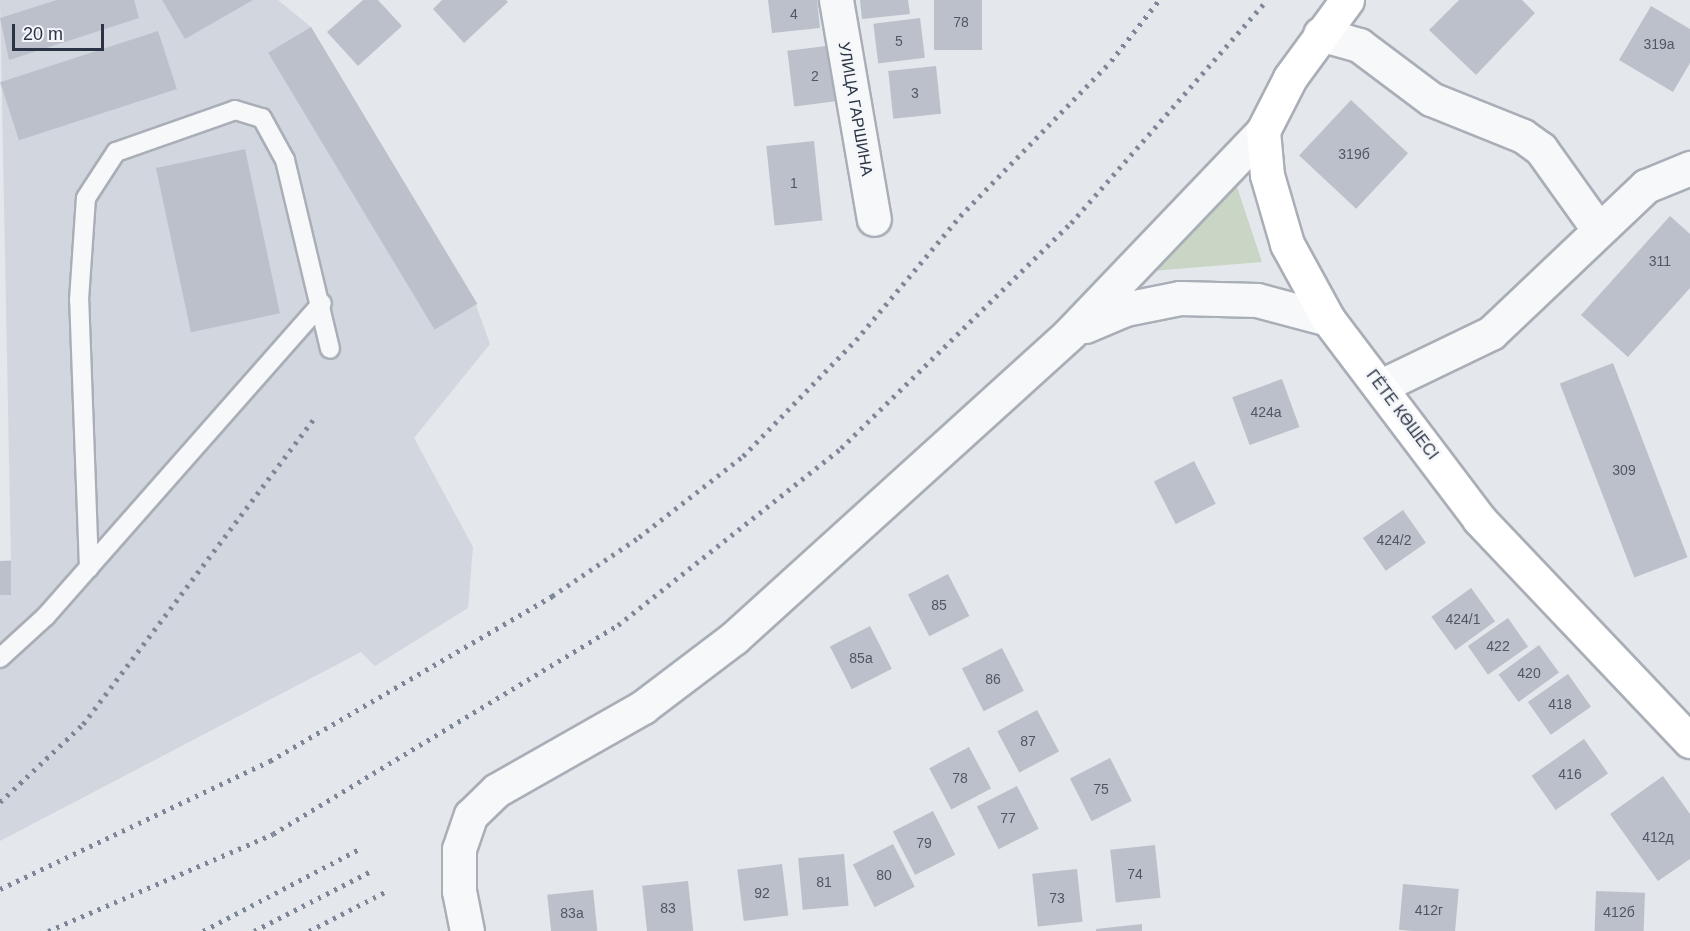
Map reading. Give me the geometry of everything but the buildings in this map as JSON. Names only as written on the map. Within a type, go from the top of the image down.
[{"type":"main road","points":[[1263,131],[1290,78],[1347,0]]},
{"type":"main road","points":[[1320,34],[1364,0]]},
{"type":"main road","name":"ГЁТЕ КӨШЕСІ","points":[[1263,131],[1267,175],[1287,244],[1328,319],[1381,386],[1479,519],[1690,741]]},
{"type":"street","name":"УЛИЦА ГАРШИНА","points":[[836,0],[874,219]]},
{"type":"street","points":[[1320,34],[1359,45],[1431,99],[1523,135],[1541,149],[1598,229]]},
{"type":"street","points":[[467,931],[459,891],[459,849],[471,815],[497,790],[644,707],[734,638],[1070,333],[1263,131]]},
{"type":"street","points":[[1381,386],[1491,333],[1598,229],[1646,186],[1690,168]]},
{"type":"street","points":[[1070,333],[1125,309],[1180,298],[1257,300],[1328,319]]},
{"type":"lane","points":[[89,568],[79,300],[86,198],[116,152],[235,110],[262,118],[285,160],[321,303],[330,349]]},
{"type":"lane","points":[[0,658],[46,616],[321,303]]},
{"type":"shaded area","points":[[0,0],[278,0],[311,27],[476,305],[490,344],[414,438],[473,547],[468,608],[375,666],[361,652],[0,841],[0,561],[11,560]]},
{"type":"green space","points":[[1233,175],[1262,262],[1152,271]]},
{"type":"railway","points":[[0,889],[270,761],[552,596],[639,537],[743,456],[856,340],[960,216],[1111,61],[1159,0]]},
{"type":"railway","points":[[48,931],[273,834],[618,625],[841,448],[1071,223],[1267,0]]},
{"type":"railway","points":[[0,802],[83,724],[315,417]]},
{"type":"railway","points":[[203,931],[361,848]]},
{"type":"railway","points":[[254,931],[371,871]]},
{"type":"railway","points":[[309,931],[385,892]]}]
